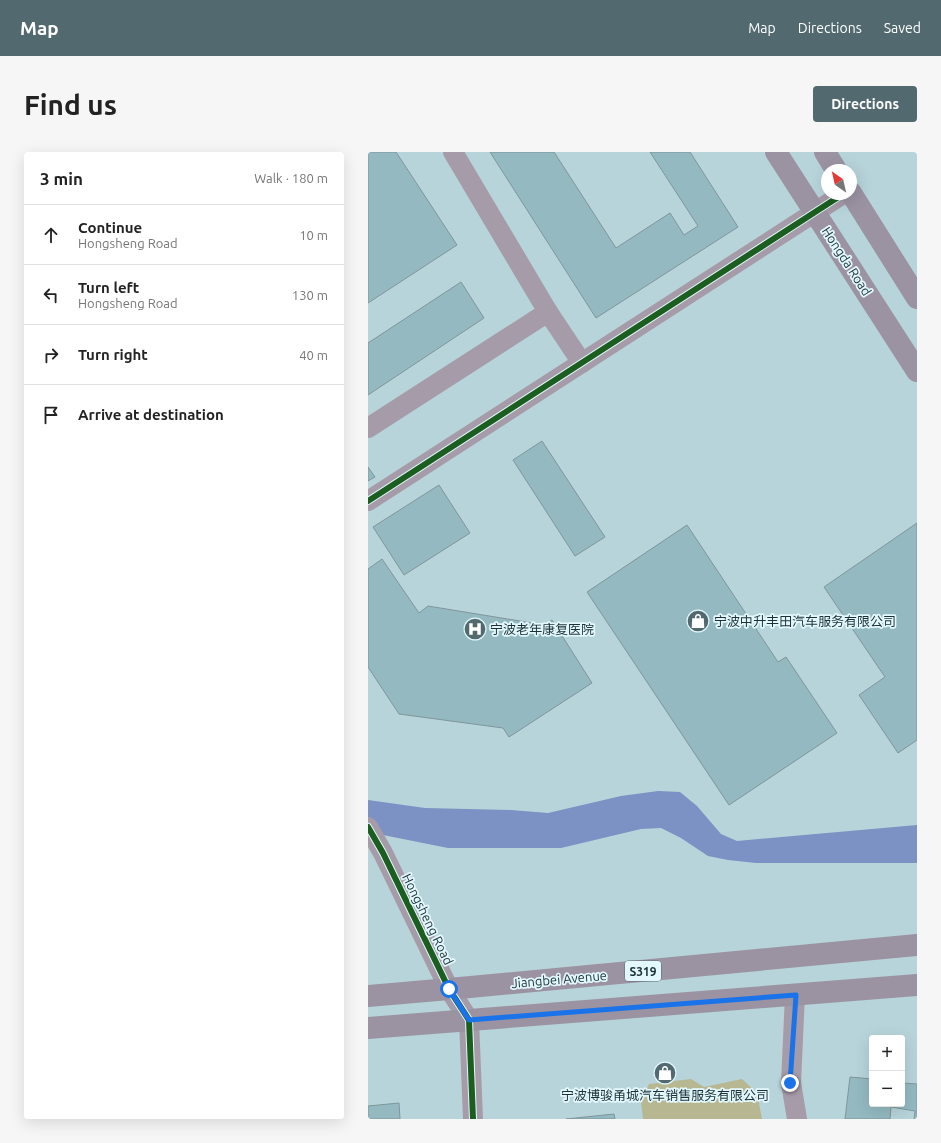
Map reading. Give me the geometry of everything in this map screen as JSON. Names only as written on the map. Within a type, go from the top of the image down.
[{"type":"main road","name":"Hongda Road","points":[[776,152],[917,371]]},
{"type":"main road","points":[[825,152],[832,164]]},
{"type":"main road","points":[[855,200],[917,298]]},
{"type":"main road","name":"Jiangbei Avenue","points":[[368,996],[917,944]]},
{"type":"main road","points":[[368,1028],[917,985]]},
{"type":"street","points":[[453,152],[548,312],[582,363]]},
{"type":"street","points":[[368,501],[834,200]]},
{"type":"street","points":[[368,428],[548,312]]},
{"type":"street","name":"Hongsheng Road","points":[[368,827],[383,853],[449,989],[469,1020]]},
{"type":"street","points":[[796,995],[790,1083],[797,1119]]},
{"type":"street","points":[[469,1020],[474,1119]]},
{"type":"green space","points":[[691,1079],[704,1087],[742,1079],[757,1093],[762,1119],[643,1119],[641,1102],[649,1084]]},
{"type":"water","points":[[658,791],[680,792],[697,806],[721,834],[737,841],[917,825],[917,863],[756,863],[728,860],[708,856],[681,838],[661,828],[641,829],[561,848],[448,848],[368,832],[368,800],[425,808],[511,810],[548,813],[621,796]]},
{"type":"building","points":[[368,152],[396,152],[457,245],[368,303]]},
{"type":"building","points":[[490,152],[554,152],[616,248],[670,213],[684,235],[698,226],[650,152],[690,152],[738,227],[596,318]]},
{"type":"building","points":[[461,282],[484,318],[368,395],[368,343]]},
{"type":"building","points":[[542,441],[605,537],[575,556],[513,460]]},
{"type":"building","points":[[368,467],[375,477],[368,481]]},
{"type":"building","points":[[439,485],[470,533],[404,575],[373,527]]},
{"type":"building","points":[[917,523],[917,740],[898,753],[859,695],[885,677],[824,587]]},
{"type":"building","points":[[687,525],[778,662],[786,657],[837,733],[729,805],[587,592]]},
{"type":"building","points":[[382,559],[419,613],[428,606],[532,623],[537,630],[552,620],[592,683],[509,737],[503,728],[399,714],[368,667],[368,569]]},
{"type":"building","points":[[850,1077],[869,1079],[869,1107],[891,1107],[890,1119],[845,1119]]},
{"type":"building","points":[[905,1083],[917,1084],[917,1119],[914,1119],[915,1111],[891,1107],[905,1107]]},
{"type":"building","points":[[399,1103],[400,1119],[368,1119],[368,1106]]},
{"type":"building","points":[[614,1114],[615,1119],[566,1119]]},
{"type":"cycle path","points":[[368,501],[834,200]]},
{"type":"cycle path","points":[[368,827],[383,853],[449,989],[469,1020],[473,1119]]},
{"type":"place","name":"宁波中升丰田汽车服务有限公司","points":[[698,621]]},
{"type":"place","name":"宁波老年康复医院","points":[[475,629]]},
{"type":"place","name":"宁波博骏甬城汽车销售服务有限公司","points":[[665,1073]]},
{"type":"route","points":[[449,989],[469,1020],[796,995],[790,1083]]}]
